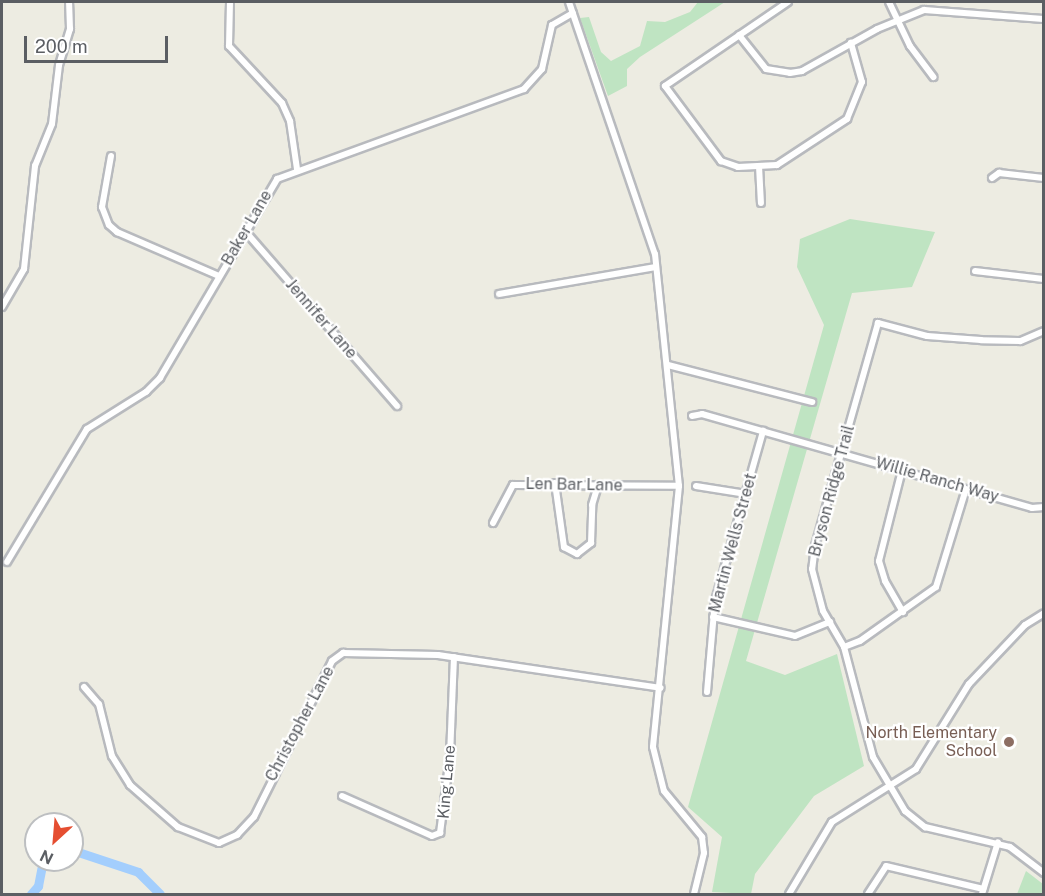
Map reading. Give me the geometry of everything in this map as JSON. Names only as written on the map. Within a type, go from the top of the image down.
[{"type":"street","points":[[2,307],[24,269],[35,166],[52,124],[59,64],[70,29],[69,2]]},
{"type":"street","points":[[230,2],[226,33],[233,53],[282,103],[290,121],[297,169]]},
{"type":"street","points":[[569,2],[648,226],[656,267],[679,486],[661,688],[653,730],[654,756],[664,790],[693,822],[702,837],[704,853],[694,894]]},
{"type":"street","points":[[788,2],[665,86],[722,161],[738,167],[759,166],[789,159],[852,113],[862,76],[851,43]]},
{"type":"street","points":[[889,2],[910,46],[933,76]]},
{"type":"street","points":[[739,35],[759,63],[782,73],[802,71],[898,20],[938,10],[1044,19]]},
{"type":"street","name":"Baker Lane","points":[[7,562],[82,435],[94,422],[154,385],[272,183],[297,169],[524,89],[542,69],[552,26],[573,13]]},
{"type":"street","points":[[111,156],[102,207],[109,225],[117,232],[219,276]]},
{"type":"street","points":[[759,166],[761,203]]},
{"type":"street","points":[[992,178],[999,173],[1044,178]]},
{"type":"street","name":"Jennifer Lane","points":[[245,231],[397,406]]},
{"type":"street","points":[[499,294],[656,267]]},
{"type":"street","points":[[975,271],[1044,279]]},
{"type":"street","name":"Bryson Ridge Trail","points":[[1044,331],[1020,341],[981,340],[927,336],[878,323],[841,453],[812,569],[815,593],[844,647],[873,757],[905,811],[925,827],[998,842],[1044,873]]},
{"type":"street","points":[[668,365],[812,402]]},
{"type":"street","name":"Willie Ranch Way","points":[[692,416],[702,414],[1032,508],[1044,507]]},
{"type":"street","name":"Martin Wells Street","points":[[707,692],[713,617],[764,431]]},
{"type":"street","points":[[902,470],[879,561],[885,581],[903,612]]},
{"type":"street","points":[[555,483],[564,547],[576,554],[591,543],[592,505],[598,485]]},
{"type":"street","name":"Len Bar Lane","points":[[493,523],[513,485],[555,483],[679,486]]},
{"type":"street","points":[[696,486],[746,494]]},
{"type":"street","points":[[844,647],[877,630],[930,595],[941,580],[966,489]]},
{"type":"street","points":[[789,894],[832,822],[890,788],[921,763],[969,684],[1026,626],[1044,613]]},
{"type":"street","points":[[713,617],[735,619],[795,636],[830,622]]},
{"type":"street","name":"Christopher Lane","points":[[84,687],[99,704],[112,756],[130,785],[178,827],[219,843],[231,839],[254,817],[335,658],[345,653],[454,657],[661,688]]},
{"type":"street","name":"King Lane","points":[[342,796],[432,836],[440,833],[451,751],[454,657]]},
{"type":"street","points":[[868,894],[886,866],[982,892],[998,842]]},
{"type":"green space","points":[[698,2],[725,2],[640,57],[627,69],[627,86],[608,96],[580,18],[589,17],[601,52],[611,61],[640,46],[647,21],[665,22],[690,12]]},
{"type":"green space","points":[[850,219],[935,232],[912,287],[852,293],[746,661],[785,675],[837,654],[864,766],[814,796],[755,874],[751,894],[712,892],[722,837],[688,807],[824,325],[797,267],[800,239]]},
{"type":"green space","points":[[1026,871],[1043,884],[1043,894],[1017,894]]},
{"type":"waterway","points":[[84,854],[138,872],[160,894]]},
{"type":"waterway","points":[[31,894],[38,886],[41,872]]},
{"type":"place","name":"North Elementary School","points":[[1009,742]]}]
